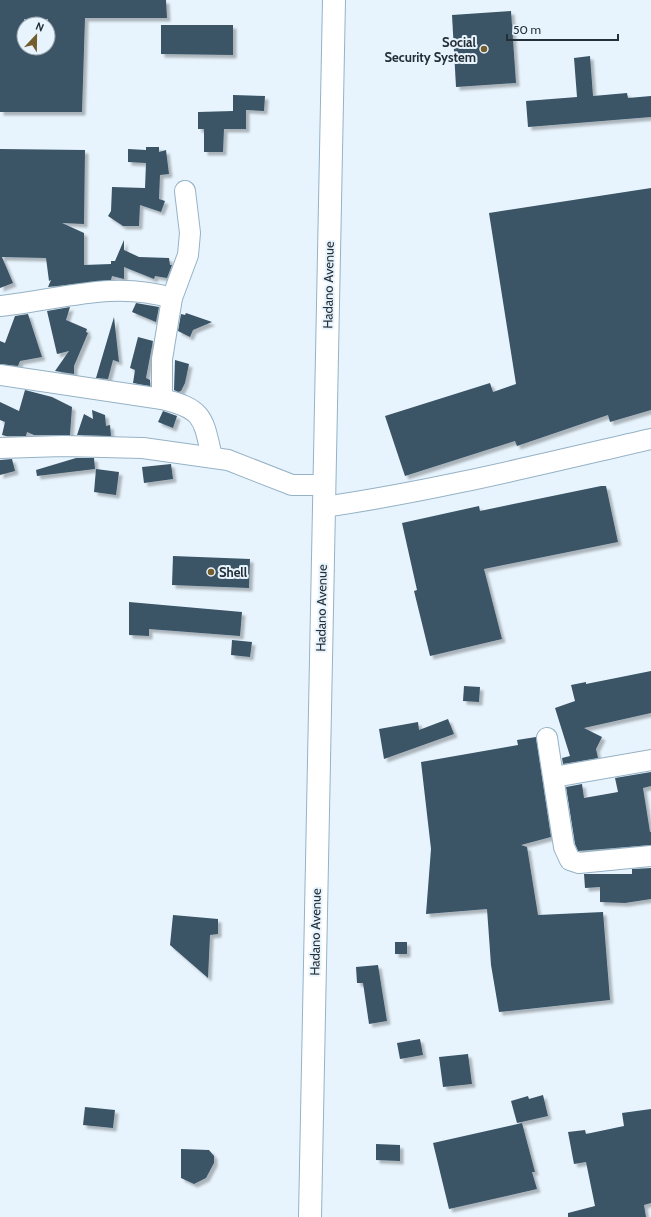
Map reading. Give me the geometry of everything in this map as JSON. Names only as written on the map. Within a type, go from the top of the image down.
[{"type":"main road","name":"Hadano Avenue","points":[[310,1217],[334,0]]},
{"type":"street","points":[[162,399],[162,359],[172,298],[188,255],[190,233],[184,191]]},
{"type":"street","points":[[0,306],[75,294],[121,289],[151,293],[172,298]]},
{"type":"street","points":[[0,375],[162,399],[182,404],[192,408],[199,416],[205,427],[212,457]]},
{"type":"street","points":[[324,507],[378,499],[495,476],[651,439]]},
{"type":"street","points":[[0,448],[120,446],[212,457],[243,465],[292,485],[324,485]]},
{"type":"street","points":[[547,738],[564,847],[570,860],[579,863],[651,856]]},
{"type":"street","points":[[554,777],[651,760]]},
{"type":"building","points":[[0,0],[166,0],[167,18],[85,18],[82,112],[0,112]]},
{"type":"building","points":[[511,11],[516,83],[456,87],[452,15]]},
{"type":"building","points":[[161,25],[233,25],[233,55],[161,54]]},
{"type":"building","points":[[590,56],[593,96],[627,93],[628,98],[651,96],[651,117],[528,127],[526,101],[577,97],[574,58]]},
{"type":"building","points":[[233,95],[265,96],[264,111],[246,110],[246,129],[224,129],[223,152],[204,152],[204,129],[198,129],[198,112],[233,111]]},
{"type":"building","points":[[146,147],[159,147],[159,152],[166,150],[169,174],[160,175],[159,199],[165,201],[161,212],[140,205],[139,226],[123,226],[108,216],[111,211],[112,187],[145,188],[146,163],[128,162],[128,149],[146,150]]},
{"type":"building","points":[[0,149],[85,150],[84,224],[62,223],[84,233],[84,265],[111,264],[111,261],[115,261],[124,240],[124,250],[139,257],[169,258],[170,265],[172,265],[167,278],[155,276],[154,279],[124,267],[124,279],[112,276],[111,280],[48,287],[51,280],[49,281],[46,258],[2,257],[13,283],[0,288]]},
{"type":"building","points":[[651,188],[651,410],[610,422],[608,415],[517,446],[515,441],[405,476],[385,416],[490,383],[493,392],[516,384],[489,213]]},
{"type":"building","points":[[136,303],[159,307],[156,322],[132,312]]},
{"type":"building","points":[[70,307],[66,320],[87,329],[86,332],[88,333],[74,366],[74,374],[55,371],[69,351],[57,354],[47,311]]},
{"type":"building","points":[[186,313],[212,322],[193,330],[190,337],[178,331],[181,314],[185,315]]},
{"type":"building","points":[[28,314],[42,357],[20,361],[18,366],[0,364],[0,341],[5,343],[15,316]]},
{"type":"building","points":[[114,317],[119,362],[113,360],[108,379],[96,378]]},
{"type":"building","points":[[138,337],[153,341],[146,378],[150,380],[150,386],[133,383],[135,370],[130,368]]},
{"type":"building","points":[[175,360],[189,364],[185,383],[181,391],[178,392],[174,390]]},
{"type":"building","points":[[25,390],[52,397],[72,407],[70,435],[34,435],[27,432],[26,436],[2,435],[5,422],[0,420],[0,402],[19,411]]},
{"type":"building","points":[[92,410],[105,415],[106,426],[110,425],[111,436],[77,435],[84,414],[93,419]]},
{"type":"building","points":[[163,411],[177,416],[173,428],[158,422]]},
{"type":"building","points":[[76,458],[94,458],[95,469],[37,476],[36,470]]},
{"type":"building","points":[[12,459],[15,471],[0,475],[0,460]]},
{"type":"building","points":[[171,464],[173,479],[144,483],[142,467]]},
{"type":"building","points":[[96,469],[119,472],[116,495],[94,492]]},
{"type":"building","points":[[606,486],[618,542],[484,569],[502,639],[430,656],[414,591],[417,590],[402,523],[479,506],[480,511]]},
{"type":"building","name":"Shell","points":[[173,556],[250,559],[249,588],[172,585]]},
{"type":"building","points":[[129,602],[242,612],[240,636],[149,629],[149,636],[129,635]]},
{"type":"building","points":[[232,640],[252,642],[250,657],[231,655]]},
{"type":"building","points":[[651,671],[651,713],[584,728],[602,737],[596,749],[598,758],[563,764],[562,758],[570,756],[555,708],[575,701],[571,685],[586,682],[586,684]]},
{"type":"building","points":[[464,686],[480,687],[479,702],[463,701]]},
{"type":"building","points":[[448,719],[454,734],[384,759],[379,729],[418,722],[419,730]]},
{"type":"building","points":[[536,737],[551,837],[521,845],[527,847],[538,915],[603,912],[610,1000],[499,1012],[491,965],[487,909],[426,914],[431,849],[421,762],[518,745],[517,740]]},
{"type":"building","points":[[651,772],[651,786],[643,788],[651,832],[651,845],[578,851],[575,844],[566,787],[582,784],[584,798],[618,792],[615,778]]},
{"type":"building","points":[[651,868],[651,899],[625,903],[600,902],[600,887],[585,888],[584,874],[632,874],[632,869]]},
{"type":"building","points":[[173,915],[218,919],[218,934],[210,935],[208,978],[170,945]]},
{"type":"building","points":[[395,942],[407,942],[407,954],[395,954]]},
{"type":"building","points":[[378,965],[387,1021],[369,1024],[363,983],[357,983],[356,967]]},
{"type":"building","points":[[420,1039],[423,1055],[400,1059],[397,1043]]},
{"type":"building","points":[[468,1054],[472,1084],[443,1087],[439,1057]]},
{"type":"building","points":[[543,1095],[548,1116],[517,1123],[511,1101],[528,1096],[529,1099]]},
{"type":"building","points":[[85,1107],[115,1110],[113,1128],[83,1125]]},
{"type":"building","points":[[651,1109],[651,1203],[644,1205],[646,1217],[568,1217],[568,1213],[595,1206],[586,1162],[574,1164],[568,1132],[585,1130],[586,1134],[624,1126],[622,1113]]},
{"type":"building","points":[[522,1123],[535,1172],[532,1172],[537,1189],[449,1209],[433,1143]]},
{"type":"building","points":[[376,1144],[400,1145],[400,1161],[376,1160]]},
{"type":"building","points":[[181,1149],[209,1150],[214,1156],[214,1163],[206,1178],[194,1184],[181,1178]]},
{"type":"place","name":"Social Security System","points":[[484,49]]},
{"type":"place","name":"Shell","points":[[211,572]]}]
